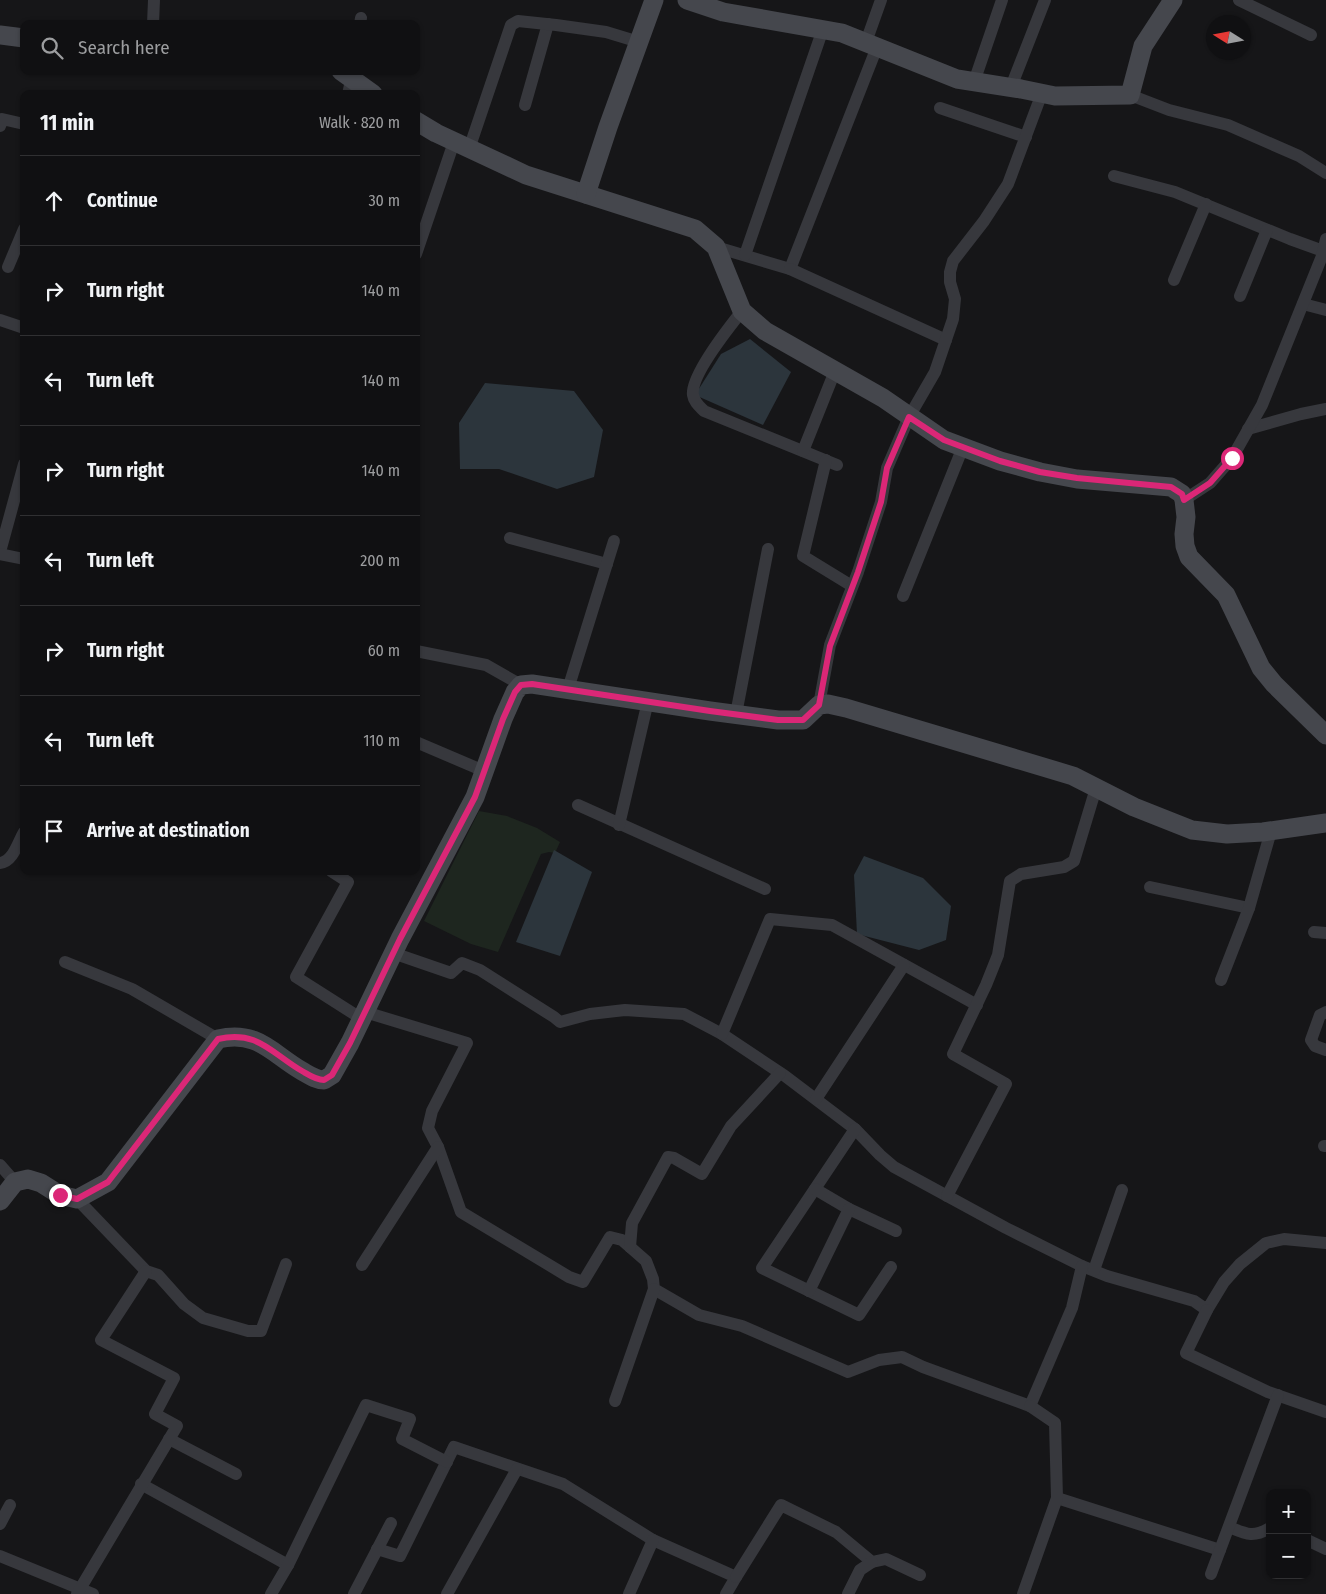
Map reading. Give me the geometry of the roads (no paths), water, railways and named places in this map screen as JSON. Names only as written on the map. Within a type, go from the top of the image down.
[{"type":"street","points":[[152,20],[154,0]]},
{"type":"street","points":[[586,194],[654,0]]},
{"type":"street","points":[[687,0],[723,12],[842,33],[957,79],[1055,96],[1130,95],[1170,110],[1228,125],[1299,156],[1326,173]]},
{"type":"street","points":[[790,269],[871,44],[881,0]]},
{"type":"street","points":[[974,82],[1002,0]]},
{"type":"street","points":[[1011,87],[1045,0]]},
{"type":"street","points":[[1130,95],[1143,46],[1172,0]]},
{"type":"street","points":[[1239,0],[1311,34]]},
{"type":"street","points":[[420,245],[511,25],[518,22],[548,24],[606,32],[639,42]]},
{"type":"street","points":[[525,105],[548,24]]},
{"type":"street","points":[[745,255],[823,29]]},
{"type":"street","points":[[0,35],[20,38]]},
{"type":"street","points":[[348,79],[366,90]]},
{"type":"street","points":[[420,652],[486,665],[521,685],[532,684],[778,720],[803,720],[819,705],[830,646],[881,502],[887,468],[909,417],[935,372],[953,319],[955,299],[950,282],[950,272],[953,261],[984,221],[1008,184],[1042,93]]},
{"type":"street","points":[[940,108],[1026,137]]},
{"type":"street","points":[[0,126],[2,119],[20,123]]},
{"type":"street","points":[[420,123],[436,133],[526,175],[695,229],[716,248],[742,311],[765,331],[883,398],[944,440],[1000,461],[1040,472],[1077,478],[1171,487],[1182,494],[1186,517],[1184,534],[1189,557],[1226,595],[1261,668],[1274,684],[1326,735]]},
{"type":"street","points":[[1114,176],[1175,192],[1267,230],[1324,245],[1303,304],[1262,405],[1232,458],[1210,483],[1184,500]]},
{"type":"street","points":[[1174,280],[1206,204]]},
{"type":"street","points":[[1240,296],[1267,230]]},
{"type":"street","points":[[8,267],[20,238]]},
{"type":"street","points":[[716,248],[790,269],[946,340]]},
{"type":"street","points":[[1303,304],[1326,310]]},
{"type":"street","points":[[742,311],[713,348],[693,386],[696,404],[704,411],[831,462],[803,556],[852,586]]},
{"type":"street","points":[[0,320],[20,327]]},
{"type":"street","points":[[803,451],[835,371]]},
{"type":"street","points":[[1248,429],[1326,409]]},
{"type":"street","points":[[903,596],[963,447]]},
{"type":"street","points":[[20,479],[0,553],[20,559]]},
{"type":"street","points":[[510,538],[607,564]]},
{"type":"street","points":[[568,689],[614,541]]},
{"type":"street","points":[[736,714],[768,549]]},
{"type":"street","points":[[77,1199],[108,1182],[218,1039],[232,1035],[248,1037],[260,1042],[287,1062],[312,1077],[324,1080],[332,1075],[350,1043],[393,953],[475,797],[511,701],[521,685]]},
{"type":"street","points":[[619,824],[648,701]]},
{"type":"street","points":[[819,705],[828,704],[846,708],[1074,776],[1134,807],[1192,830],[1226,834],[1271,831],[1326,823]]},
{"type":"street","points":[[420,744],[484,771]]},
{"type":"street","points":[[947,1196],[1006,1084],[953,1054],[998,956],[1010,881],[1021,874],[1064,867],[1074,861],[1096,788]]},
{"type":"street","points":[[578,805],[765,889]]},
{"type":"street","points":[[1221,980],[1249,908],[1271,831]]},
{"type":"street","points":[[0,863],[4,863],[9,859],[20,839]]},
{"type":"street","points":[[337,875],[348,882],[296,977],[363,1016],[467,1042],[432,1111],[428,1128],[438,1146],[462,1212],[569,1277],[583,1282],[610,1237],[622,1240],[646,1261],[653,1279],[654,1289],[615,1401]]},
{"type":"street","points":[[1150,887],[1249,908]]},
{"type":"street","points":[[722,1034],[770,919],[832,925],[977,1005]]},
{"type":"street","points":[[393,953],[451,973],[462,963],[480,970],[560,1022],[590,1014],[625,1010],[684,1014],[722,1034],[780,1072],[855,1128],[894,1167],[1006,1228],[1088,1268],[1107,1276],[1194,1301],[1207,1310]]},
{"type":"street","points":[[64,962],[132,989],[218,1039]]},
{"type":"street","points":[[816,1099],[904,965]]},
{"type":"street","points":[[1326,1012],[1320,1015],[1311,1040],[1315,1046],[1326,1050]]},
{"type":"street","points":[[630,1247],[632,1223],[668,1157],[674,1158],[702,1174],[731,1126],[780,1072]]},
{"type":"street","points":[[855,1128],[762,1268],[859,1315],[892,1267]]},
{"type":"street","points":[[362,1265],[438,1146]]},
{"type":"street","points":[[0,1165],[15,1182]]},
{"type":"street","points":[[0,1201],[15,1182],[28,1179],[42,1183],[60,1195],[77,1199],[146,1271],[158,1275],[184,1304],[203,1318],[248,1330],[261,1330],[286,1264]]},
{"type":"street","points":[[815,1189],[849,1209],[896,1231]]},
{"type":"street","points":[[1030,1406],[1122,1190]]},
{"type":"street","points":[[809,1290],[849,1209]]},
{"type":"street","points":[[1326,1243],[1284,1240],[1266,1243],[1240,1264],[1224,1282],[1207,1310],[1186,1353],[1278,1395],[1326,1412]]},
{"type":"street","points":[[78,1591],[177,1426],[154,1414],[174,1378],[101,1340],[146,1271]]},
{"type":"street","points":[[654,1289],[700,1315],[742,1326],[848,1372],[879,1360],[902,1357],[923,1367],[1030,1406],[1055,1423],[1056,1498],[1023,1594]]},
{"type":"street","points":[[1211,1574],[1278,1395]]},
{"type":"street","points":[[271,1594],[288,1565],[366,1405],[410,1419],[402,1439],[447,1462]]},
{"type":"street","points":[[169,1439],[236,1474]]},
{"type":"street","points":[[377,1549],[400,1556],[454,1447],[563,1484],[653,1540],[736,1577]]},
{"type":"street","points":[[447,1594],[518,1469]]},
{"type":"street","points":[[142,1484],[288,1565]]},
{"type":"street","points":[[1056,1498],[1220,1550]]},
{"type":"street","points":[[0,1524],[10,1504]]},
{"type":"street","points":[[726,1594],[781,1505],[836,1532],[872,1562]]},
{"type":"street","points":[[354,1594],[391,1523]]},
{"type":"street","points":[[1229,1527],[1253,1535],[1261,1534],[1266,1531]]},
{"type":"street","points":[[628,1594],[653,1540]]},
{"type":"street","points":[[1311,1542],[1326,1549]]},
{"type":"street","points":[[0,1556],[78,1591],[93,1594]]},
{"type":"street","points":[[848,1594],[860,1570],[872,1562],[886,1559],[920,1575]]}]
